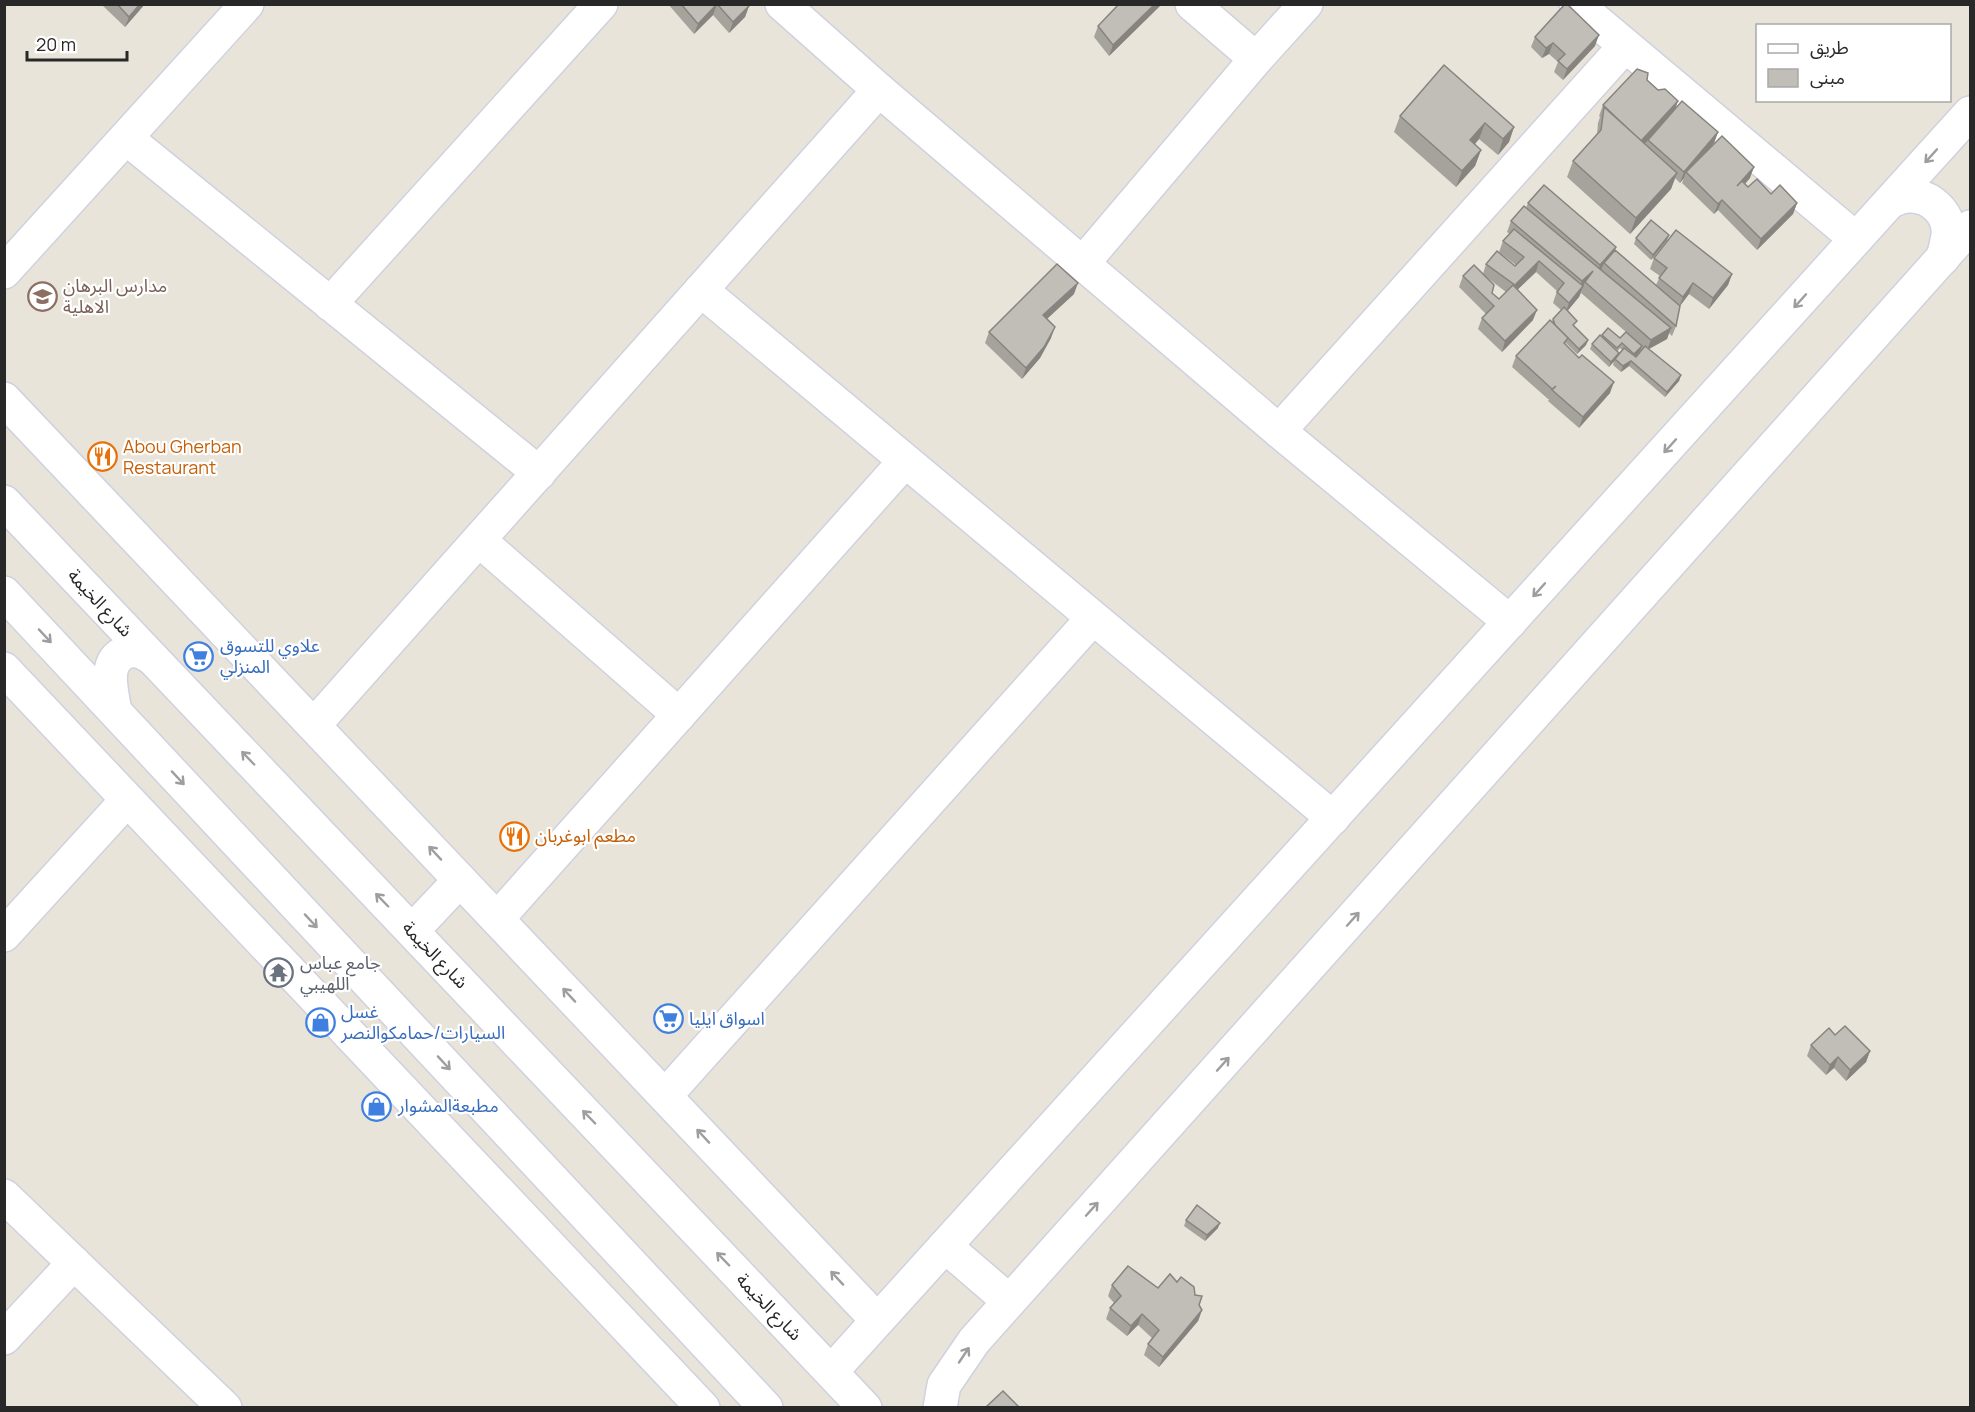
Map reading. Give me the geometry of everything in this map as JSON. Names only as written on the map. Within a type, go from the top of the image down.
[{"type":"street","points":[[4,272],[247,4]]},
{"type":"street","points":[[330,304],[601,4]]},
{"type":"street","points":[[782,4],[879,90],[1280,431],[1510,622]]},
{"type":"street","points":[[1192,4],[1256,59]]},
{"type":"street","points":[[1083,262],[1256,59],[1306,4]]},
{"type":"street","points":[[1576,4],[1856,239]]},
{"type":"street","points":[[1280,431],[1625,46]]},
{"type":"street","points":[[314,724],[879,90]]},
{"type":"street","points":[[831,1372],[1971,113]]},
{"type":"street","points":[[126,138],[539,473]]},
{"type":"street","points":[[1891,201],[1908,196],[1923,198],[1936,205],[1945,218],[1948,233],[1943,258]]},
{"type":"street","points":[[940,1407],[944,1385],[974,1341],[1971,227]]},
{"type":"street","points":[[701,290],[1333,818]]},
{"type":"street","points":[[4,399],[878,1320]]},
{"type":"street","points":[[497,919],[905,461]]},
{"type":"street","name":"شارع الخيمة","points":[[4,502],[865,1407]]},
{"type":"street","points":[[479,540],[679,715]]},
{"type":"street","points":[[4,593],[762,1405]]},
{"type":"street","points":[[665,1096],[1093,618]]},
{"type":"street","points":[[115,711],[110,679],[115,659],[133,650],[143,652],[152,658]]},
{"type":"street","points":[[4,669],[703,1407]]},
{"type":"street","points":[[4,936],[127,800]]},
{"type":"street","points":[[412,931],[460,880]]},
{"type":"street","points":[[4,1196],[225,1407]]},
{"type":"street","points":[[945,1246],[1009,1301]]},
{"type":"street","points":[[4,1338],[74,1263]]},
{"type":"building","points":[[117,4],[140,4],[129,17]]},
{"type":"building","points":[[681,4],[717,4],[698,24]]},
{"type":"building","points":[[717,4],[747,4],[749,6],[733,22]]},
{"type":"building","points":[[1119,4],[1155,4],[1113,45],[1098,26]]},
{"type":"building","points":[[1565,4],[1599,35],[1567,69],[1558,61],[1565,54],[1553,43],[1546,48],[1535,37]]},
{"type":"building","points":[[1444,65],[1514,127],[1503,139],[1485,123],[1470,140],[1481,150],[1462,171],[1400,116]]},
{"type":"building","points":[[1637,69],[1648,73],[1647,80],[1658,90],[1665,89],[1678,101],[1641,141],[1603,105]]},
{"type":"building","points":[[1682,101],[1718,132],[1684,172],[1648,140]]},
{"type":"building","points":[[1604,107],[1677,173],[1636,218],[1573,161],[1601,130]]},
{"type":"building","points":[[1722,136],[1754,167],[1737,186],[1742,181],[1748,187],[1757,179],[1771,194],[1780,185],[1797,203],[1761,239],[1722,200],[1718,204],[1686,172]]},
{"type":"building","points":[[1544,185],[1616,247],[1600,265],[1528,203]]},
{"type":"building","points":[[1524,206],[1671,328],[1651,340],[1585,282],[1593,271],[1582,281],[1511,221]]},
{"type":"building","points":[[1651,220],[1669,235],[1653,255],[1636,238]]},
{"type":"building","points":[[1514,229],[1583,286],[1569,303],[1557,292],[1564,283],[1539,261],[1515,285],[1486,264],[1497,251],[1515,266],[1524,257],[1503,241]]},
{"type":"building","points":[[1676,230],[1732,274],[1713,298],[1693,283],[1683,297],[1659,278],[1667,268],[1654,258]]},
{"type":"building","points":[[1615,250],[1680,306],[1676,326],[1604,263]]},
{"type":"building","points":[[1057,264],[1078,283],[1043,315],[1055,327],[1044,347],[1026,368],[989,332]]},
{"type":"building","points":[[1474,265],[1494,285],[1492,293],[1499,299],[1513,285],[1537,310],[1505,341],[1482,318],[1494,306],[1463,276]]},
{"type":"building","points":[[1564,307],[1577,321],[1573,325],[1588,340],[1579,349],[1555,325],[1553,319]]},
{"type":"building","points":[[1550,320],[1568,338],[1564,343],[1579,358],[1582,355],[1614,382],[1583,417],[1552,390],[1556,386],[1552,389],[1516,356]]},
{"type":"building","points":[[1608,328],[1620,338],[1626,332],[1642,346],[1634,354],[1622,343],[1617,348],[1602,335]]},
{"type":"building","points":[[1600,335],[1619,353],[1611,362],[1592,344]]},
{"type":"building","points":[[1645,346],[1681,375],[1667,392],[1631,361],[1623,366],[1615,359],[1624,348],[1636,357]]},
{"type":"building","points":[[1845,1026],[1870,1051],[1850,1070],[1838,1057],[1830,1065],[1811,1045],[1829,1028],[1835,1035]]},
{"type":"building","points":[[1197,1205],[1220,1223],[1207,1235],[1186,1220]]},
{"type":"building","points":[[1128,1266],[1158,1288],[1170,1274],[1177,1282],[1181,1277],[1194,1287],[1195,1295],[1202,1296],[1199,1305],[1202,1310],[1163,1357],[1148,1344],[1159,1330],[1142,1314],[1131,1326],[1110,1308],[1121,1296],[1112,1285]]},
{"type":"building","points":[[1003,1391],[1019,1407],[986,1407]]},
{"type":"place","name":"مدارس البرهان الاهلية","points":[[42,296]]},
{"type":"place","name":"Abou Gherban Restaurant","points":[[102,457]]},
{"type":"place","name":"علاوي للتسوق المنزلي","points":[[199,656]]},
{"type":"place","name":"مطعم ابوغربان","points":[[514,836]]},
{"type":"place","name":"جامع عباس اللهيبي","points":[[279,973]]},
{"type":"place","name":"اسواق ايليا","points":[[668,1019]]},
{"type":"place","name":"غسل السيارات/حمامكوالنصر","points":[[320,1022]]},
{"type":"place","name":"مطبعةالمشوار","points":[[377,1106]]}]
